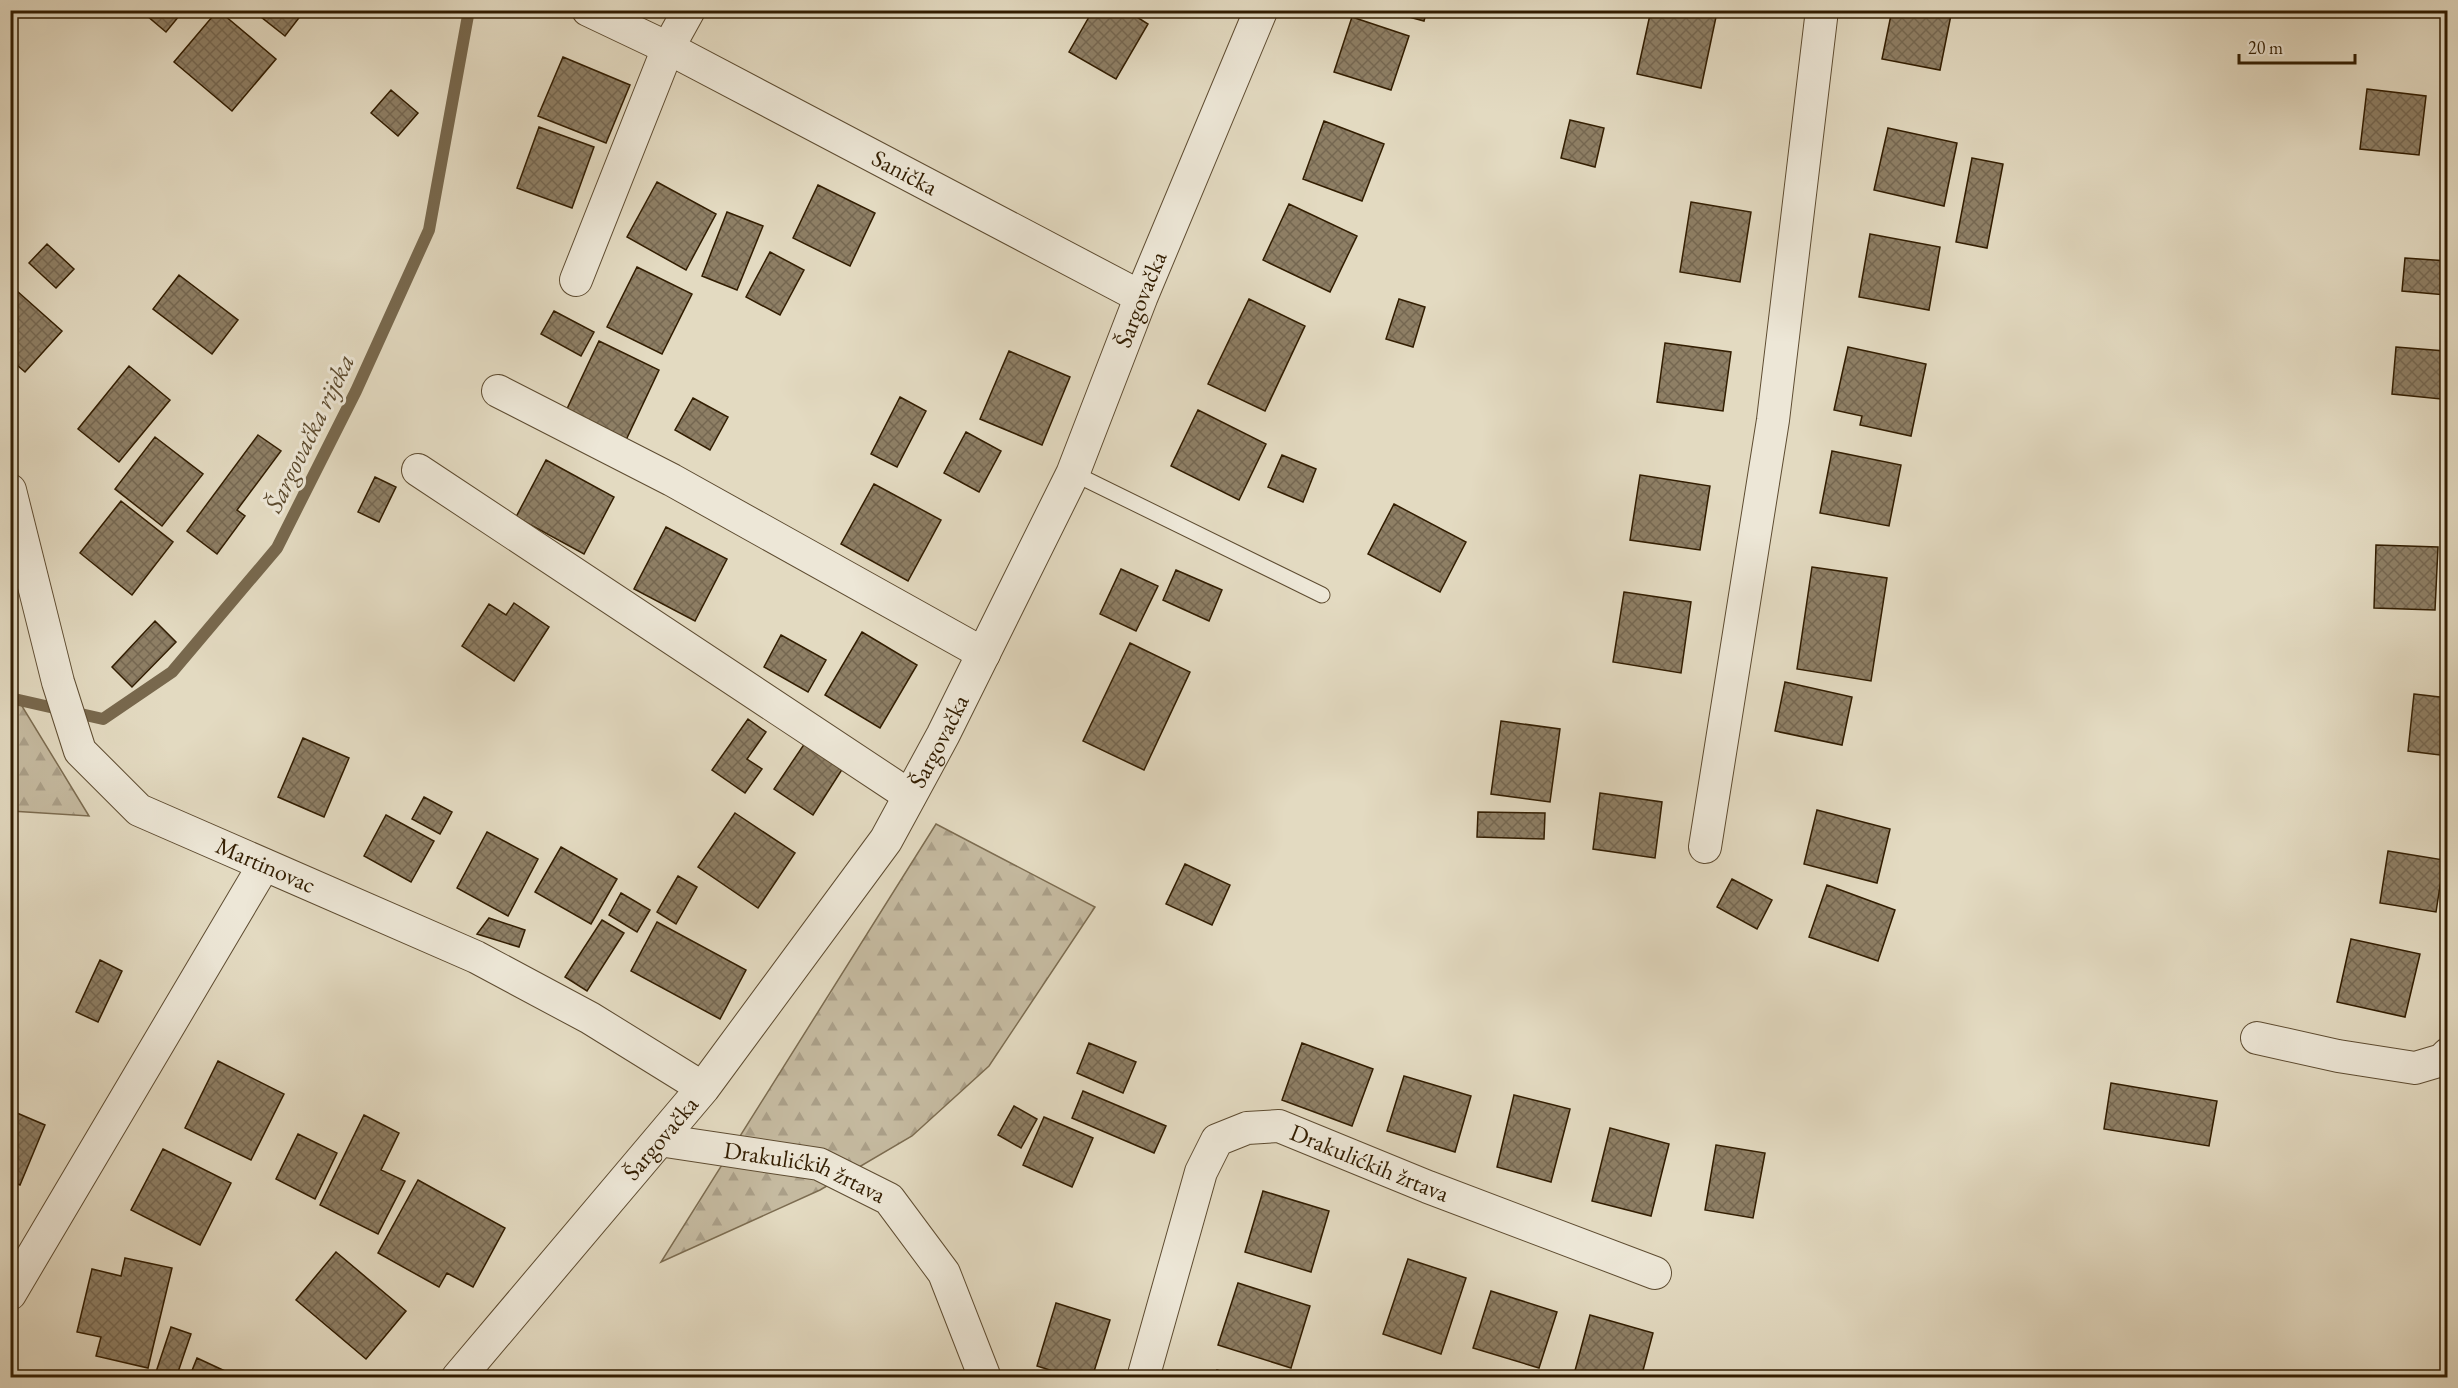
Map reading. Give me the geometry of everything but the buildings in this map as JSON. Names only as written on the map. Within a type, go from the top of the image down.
[{"type":"street","name":"Sanička","points":[[588,10],[668,48],[1141,297]]},
{"type":"street","points":[[576,280],[668,48],[689,10]]},
{"type":"street","name":"Šargovačka","points":[[458,1377],[703,1088],[886,840],[984,654],[1073,473],[1141,297],[1261,10]]},
{"type":"street","points":[[1705,847],[1773,420],[1822,10]]},
{"type":"street","points":[[498,391],[672,480],[984,654]]},
{"type":"street","points":[[418,470],[910,796]]},
{"type":"street","name":"Martinovac","points":[[10,490],[58,682],[80,751],[139,810],[476,957],[590,1018],[703,1088]]},
{"type":"street","points":[[10,1294],[264,865]]},
{"type":"street","points":[[2257,1038],[2338,1056],[2415,1068],[2442,1060],[2448,1054]]},
{"type":"street","name":"Drakulićkih žrtava","points":[[1143,1377],[1201,1172],[1217,1140],[1247,1128],[1279,1126],[1428,1187],[1655,1273]]},
{"type":"street","name":"Drakulićkih žrtava","points":[[659,1140],[819,1164],[889,1199],[944,1273],[985,1377]]},
{"type":"lane","points":[[1073,473],[1322,595]]},
{"type":"green space","points":[[11,688],[89,816],[11,811]]},
{"type":"green space","points":[[936,824],[1095,907],[989,1066],[912,1136],[820,1190],[661,1262]]},
{"type":"waterway","name":"Šargovačka rijeka","points":[[10,698],[103,719],[172,672],[277,548],[356,391],[429,230],[469,10]]}]
